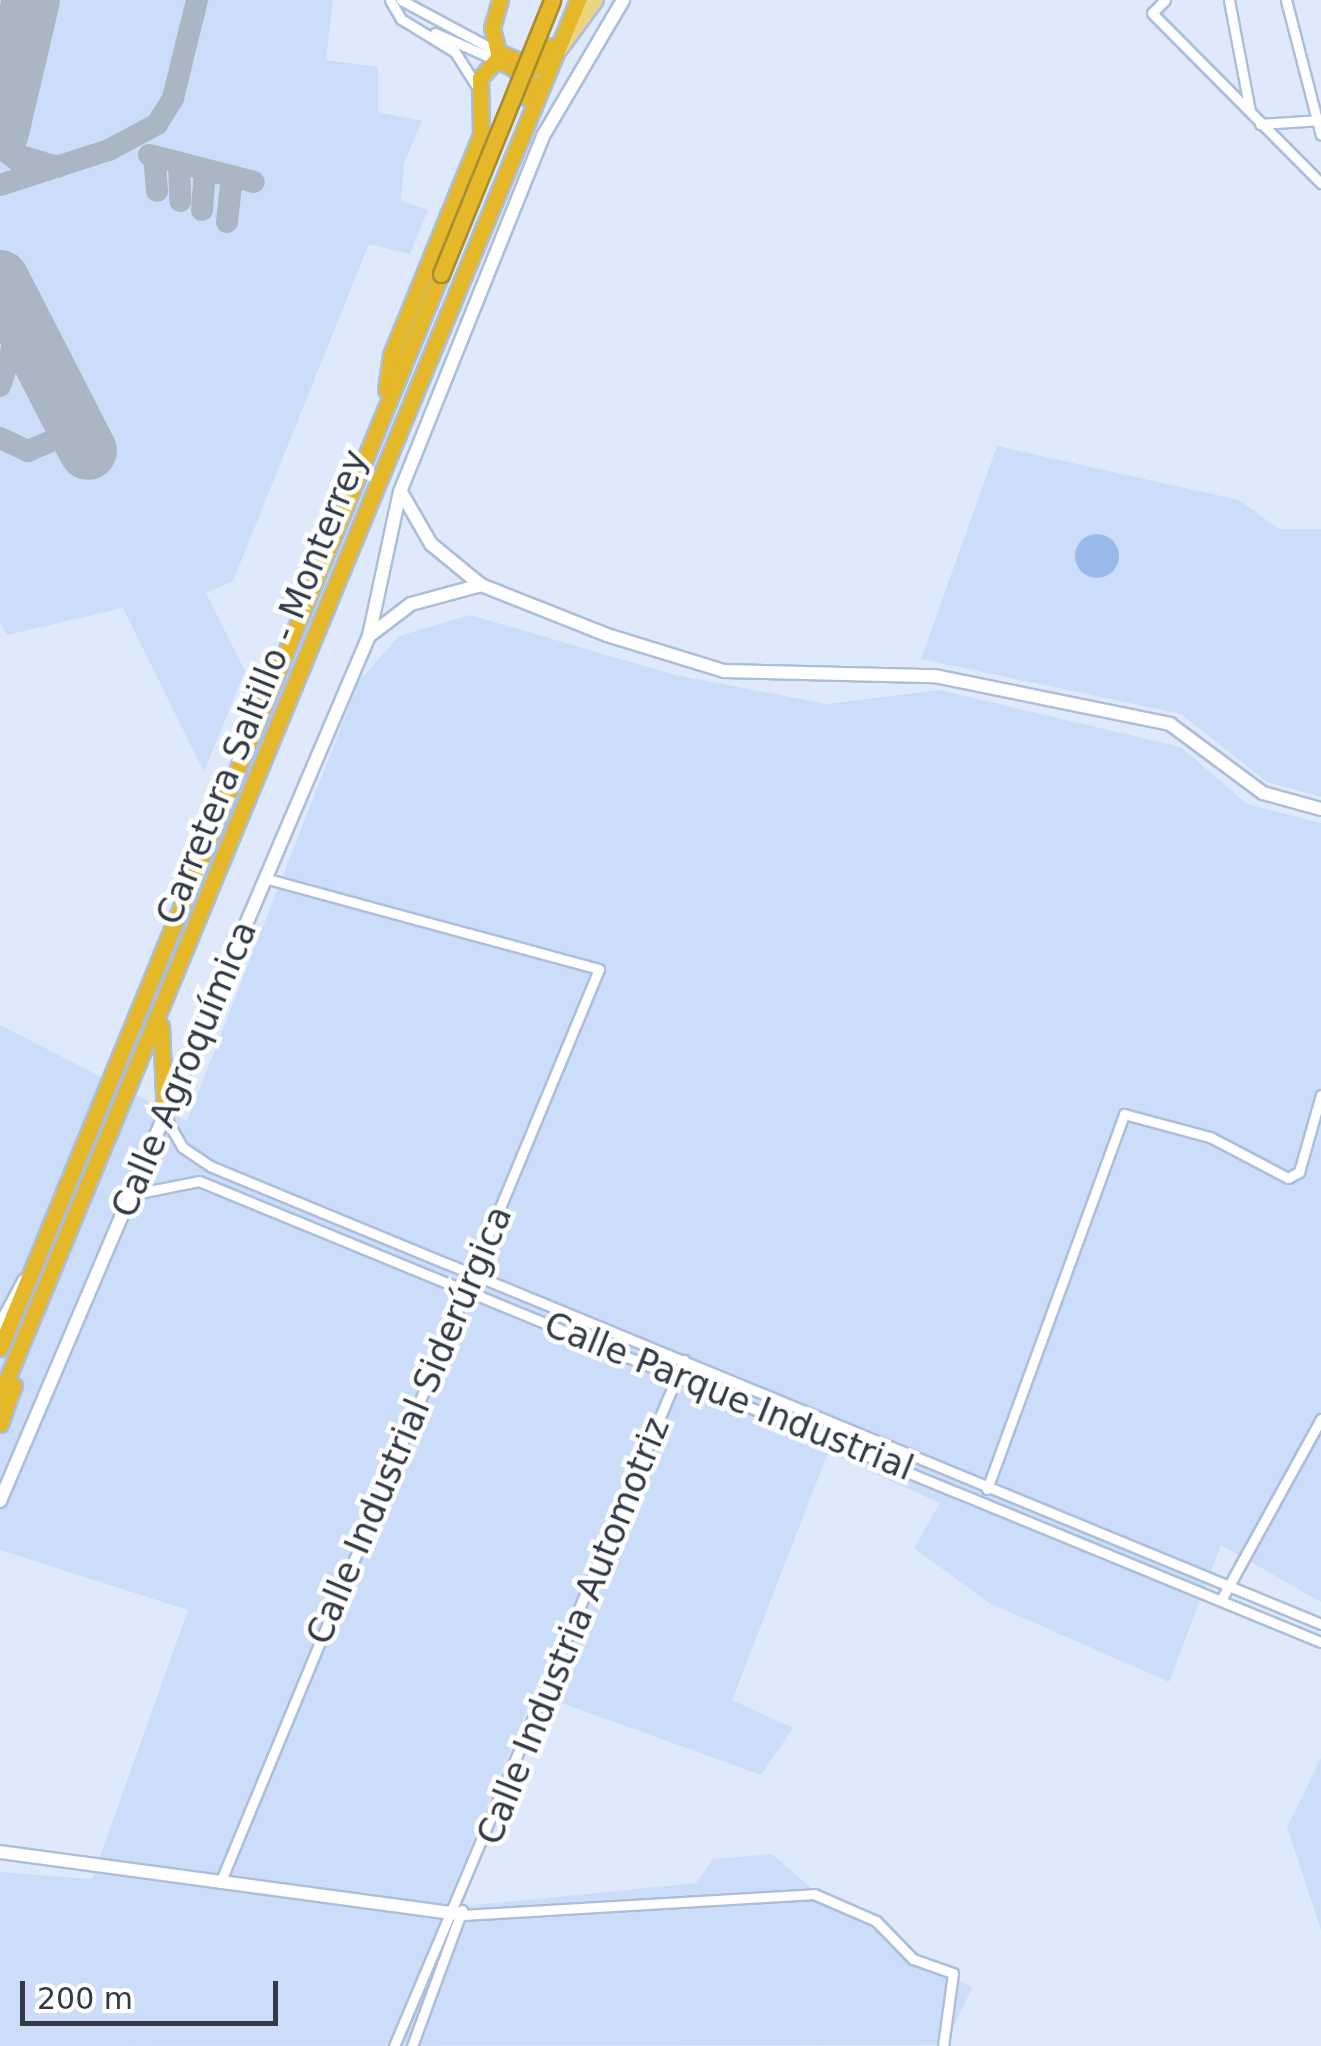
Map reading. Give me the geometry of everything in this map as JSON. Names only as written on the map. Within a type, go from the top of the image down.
[{"type":"highway","points":[[462,280],[532,89],[497,56],[492,28],[500,0]]},
{"type":"highway","name":"Carretera Saltillo - Monterrey","points":[[0,1348],[386,395],[441,274],[552,0]]},
{"type":"highway","points":[[497,56],[540,64],[568,0]]},
{"type":"highway","name":"Carretera Saltillo - Monterrey","points":[[0,1396],[578,0]]},
{"type":"highway","points":[[386,395],[391,355],[481,134],[478,88],[497,56]]},
{"type":"highway","points":[[161,1014],[160,1076],[165,1117]]},
{"type":"highway","points":[[160,1076],[179,1082]]},
{"type":"highway","points":[[0,1424],[14,1366]]},
{"type":"main road","points":[[557,54],[596,0]]},
{"type":"street","points":[[390,0],[401,18],[460,58],[478,88]]},
{"type":"street","points":[[401,0],[497,56]]},
{"type":"street","name":"Calle Agroquímica","points":[[0,1502],[369,636],[400,492],[543,136],[623,0]]},
{"type":"street","points":[[1165,0],[1152,14],[1321,182]]},
{"type":"street","points":[[1229,0],[1251,114]]},
{"type":"street","points":[[1286,0],[1321,135]]},
{"type":"street","points":[[434,33],[497,56]]},
{"type":"street","points":[[1260,124],[1319,120]]},
{"type":"street","points":[[400,492],[431,544],[481,585],[724,672],[935,676],[1170,724],[1263,793],[1321,809]]},
{"type":"street","points":[[369,636],[411,604],[481,585]]},
{"type":"street","name":"Calle Industrial Siderúrgica","points":[[220,1883],[600,969],[264,878]]},
{"type":"street","points":[[983,1500],[1124,1114],[1210,1137],[1288,1178],[1299,1172],[1321,1094]]},
{"type":"street","points":[[165,1117],[192,1156],[224,1172],[1321,1624]]},
{"type":"street","points":[[217,1188],[224,1172]]},
{"type":"street","name":"Calle Parque Industrial","points":[[134,1194],[188,1179],[217,1188],[1321,1642]]},
{"type":"street","points":[[274,1211],[281,1196]]},
{"type":"street","points":[[332,1236],[338,1220]]},
{"type":"street","points":[[0,1326],[24,1282]]},
{"type":"street","name":"Calle Industria Automotriz","points":[[412,2046],[462,1908],[684,1360]]},
{"type":"street","points":[[1222,1600],[1321,1419]]},
{"type":"street","points":[[0,1852],[448,1914],[462,1908],[748,1893],[826,1897],[876,1920],[913,1960],[953,1973],[943,2046]]},
{"type":"street","points":[[394,2046],[448,1914]]},
{"type":"shaded area","points":[[0,0],[333,0],[326,60],[378,67],[378,112],[422,121],[404,163],[401,201],[428,210],[410,254],[369,244],[233,581],[206,593],[245,671],[204,772],[123,608],[7,635],[0,622]]},
{"type":"shaded area","points":[[997,446],[1239,500],[1279,529],[1321,529],[1321,797],[1267,782],[1181,714],[921,659]]},
{"type":"shaded area","points":[[1097,534],[1113,540],[1119,556],[1113,572],[1097,578],[1081,572],[1075,556],[1081,540]]},
{"type":"shaded area","points":[[470,615],[675,675],[827,704],[939,690],[1181,747],[1247,804],[1321,823],[1321,1602],[1221,1545],[1169,1682],[989,1603],[914,1548],[940,1503],[828,1453],[732,1700],[793,1728],[761,1775],[534,1693],[445,1908],[696,1883],[713,1859],[772,1854],[817,1893],[972,1988],[945,2045],[0,2046],[0,1872],[92,1879],[188,1610],[0,1550],[0,1025],[187,1121],[359,681],[399,636]]},
{"type":"shaded area","points":[[1321,1758],[1321,1930],[1287,1827]]},
{"type":"taxiway","points":[[0,185],[109,150],[157,124],[173,98],[197,0]]},
{"type":"taxiway","points":[[0,147],[22,164],[57,167],[18,155],[2,123]]},
{"type":"taxiway","points":[[149,155],[254,182]]},
{"type":"taxiway","points":[[154,156],[157,191]]},
{"type":"taxiway","points":[[179,163],[180,201]]},
{"type":"taxiway","points":[[202,210],[205,170]]},
{"type":"taxiway","points":[[227,222],[232,176]]},
{"type":"taxiway","points":[[0,386],[18,330],[10,298]]},
{"type":"taxiway","points":[[0,438],[28,451],[77,430]]},
{"type":"runway","points":[[0,132],[31,0]]},
{"type":"runway","points":[[0,279],[88,451]]}]
